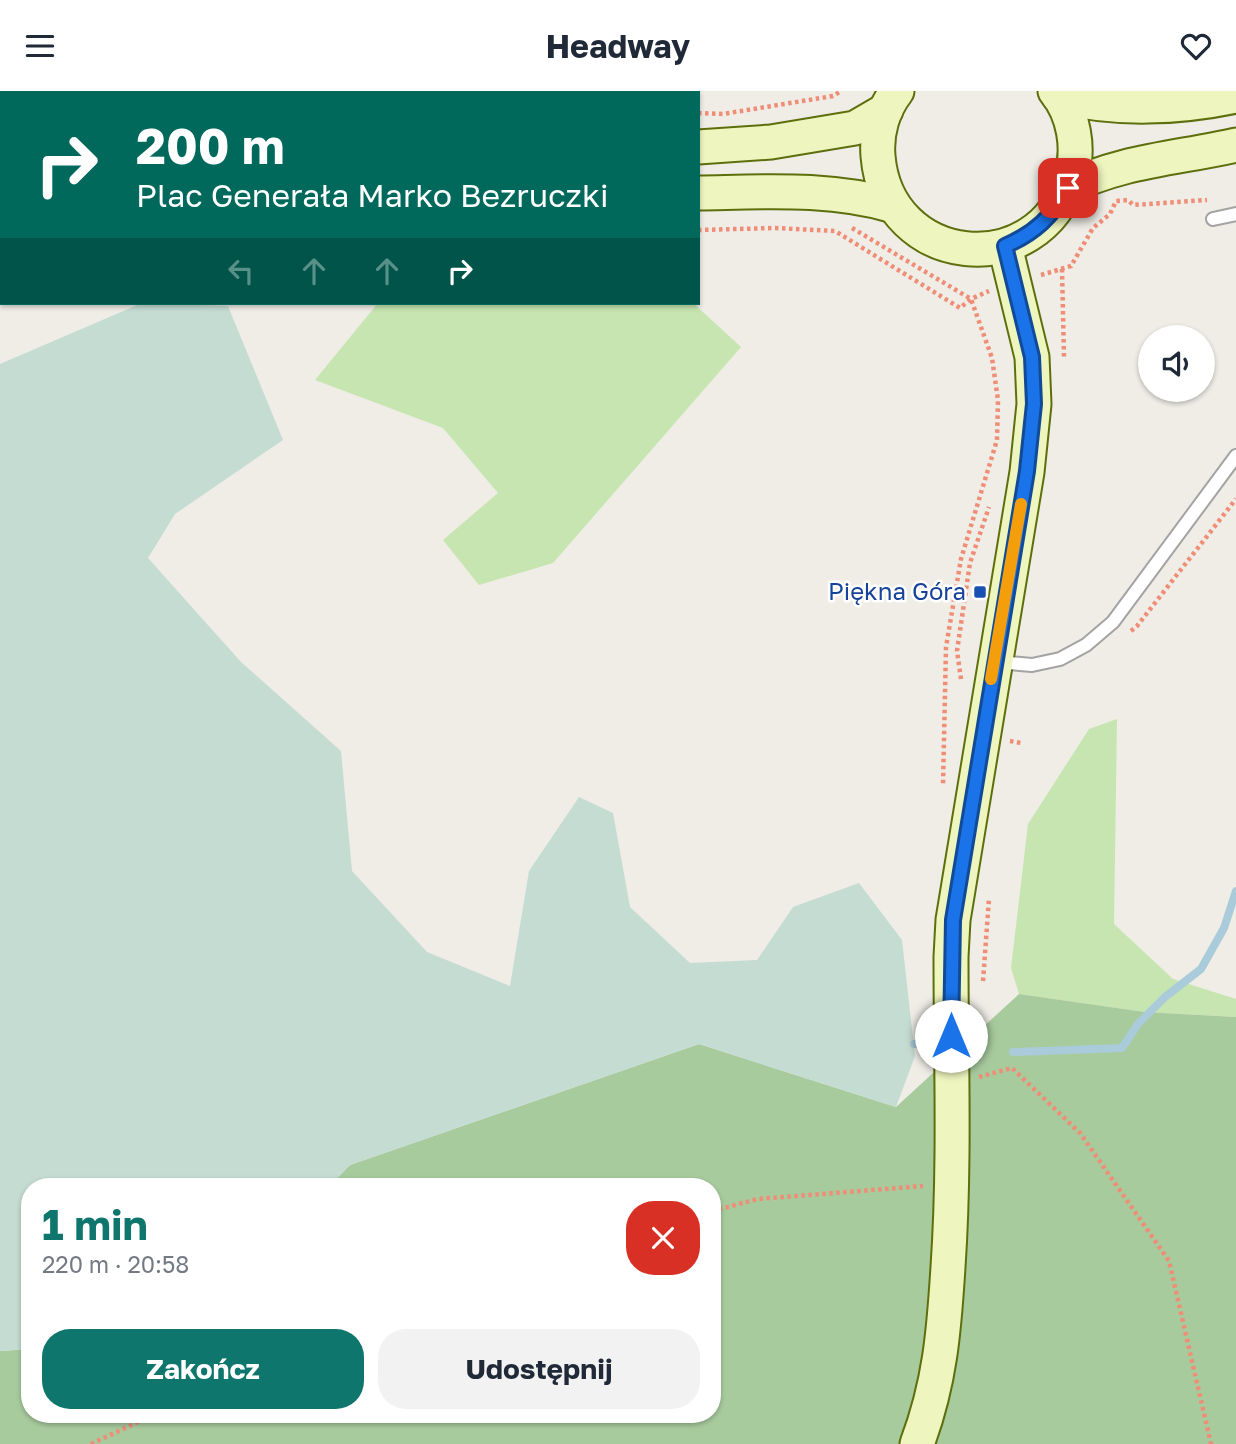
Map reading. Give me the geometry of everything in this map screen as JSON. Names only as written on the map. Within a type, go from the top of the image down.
[{"type":"street","points":[[1057,93],[1083,103],[1106,105],[1198,104],[1236,96]]},
{"type":"street","points":[[891,100],[879,129],[877,149],[884,188],[894,206],[918,232],[951,247],[987,250],[1025,237],[1043,224],[1058,207],[1068,188],[1074,170],[1076,150],[1068,113],[1057,93]]},
{"type":"street","points":[[700,147],[771,142],[855,128],[891,100]]},
{"type":"street","points":[[1068,188],[1090,176],[1111,170],[1236,145]]},
{"type":"street","points":[[700,193],[782,192],[842,196],[868,198],[894,206]]},
{"type":"street","points":[[916,1444],[928,1415],[943,1347],[951,1183],[953,920],[1027,471],[1034,404],[1032,357],[1005,246]]},
{"type":"lane","points":[[1213,219],[1236,214]]},
{"type":"lane","points":[[994,662],[1032,665],[1060,659],[1086,645],[1113,622],[1236,456]]},
{"type":"path","points":[[700,113],[723,114],[833,96],[841,91]]},
{"type":"path","points":[[1035,277],[1071,266],[1093,228],[1110,214],[1116,201],[1128,200],[1133,205],[1214,199]]},
{"type":"path","points":[[846,224],[971,299],[992,358],[998,400],[997,440],[961,559],[946,647],[943,795]]},
{"type":"path","points":[[700,230],[835,231],[960,308],[971,299],[990,291]]},
{"type":"path","points":[[974,1079],[1012,1068],[1080,1133],[1169,1261],[1211,1444]]},
{"type":"path","points":[[721,1208],[758,1199],[951,1183]]},
{"type":"path","points":[[91,1444],[136,1423]]},
{"type":"green space","points":[[137,305],[228,306],[283,440],[175,514],[148,558],[241,662],[341,751],[352,871],[427,952],[510,986],[529,871],[579,797],[613,813],[630,907],[690,963],[757,960],[793,907],[859,883],[902,940],[915,1056],[896,1107],[699,1044],[350,1165],[337,1178],[21,1178],[21,1350],[0,1351],[0,364]]},
{"type":"green space","points":[[376,305],[695,305],[741,347],[553,563],[479,585],[443,540],[498,493],[443,428],[315,380]]},
{"type":"green space","points":[[1117,719],[1114,924],[1173,979],[1236,999],[1236,1017],[1145,1012],[1019,994],[1011,968],[1028,824],[1089,729]]},
{"type":"green space","points":[[1019,994],[1145,1012],[1236,1017],[1236,1444],[0,1444],[0,1351],[21,1350],[21,1423],[721,1423],[721,1178],[337,1178],[350,1165],[699,1044],[896,1107]]},
{"type":"waterway","points":[[1013,1052],[1122,1048],[1138,1024],[1165,997],[1201,969],[1224,928],[1236,891]]},
{"type":"waterway","points":[[914,1044],[923,1044]]},
{"type":"slow traffic","points":[[991,679],[1021,504]]},
{"type":"place","name":"Piękna Góra","points":[[980,592]]},
{"type":"route","points":[[951,1036],[953,920],[1027,471],[1034,404],[1032,357],[1005,246],[1025,237],[1043,224],[1058,207],[1068,188]]}]
